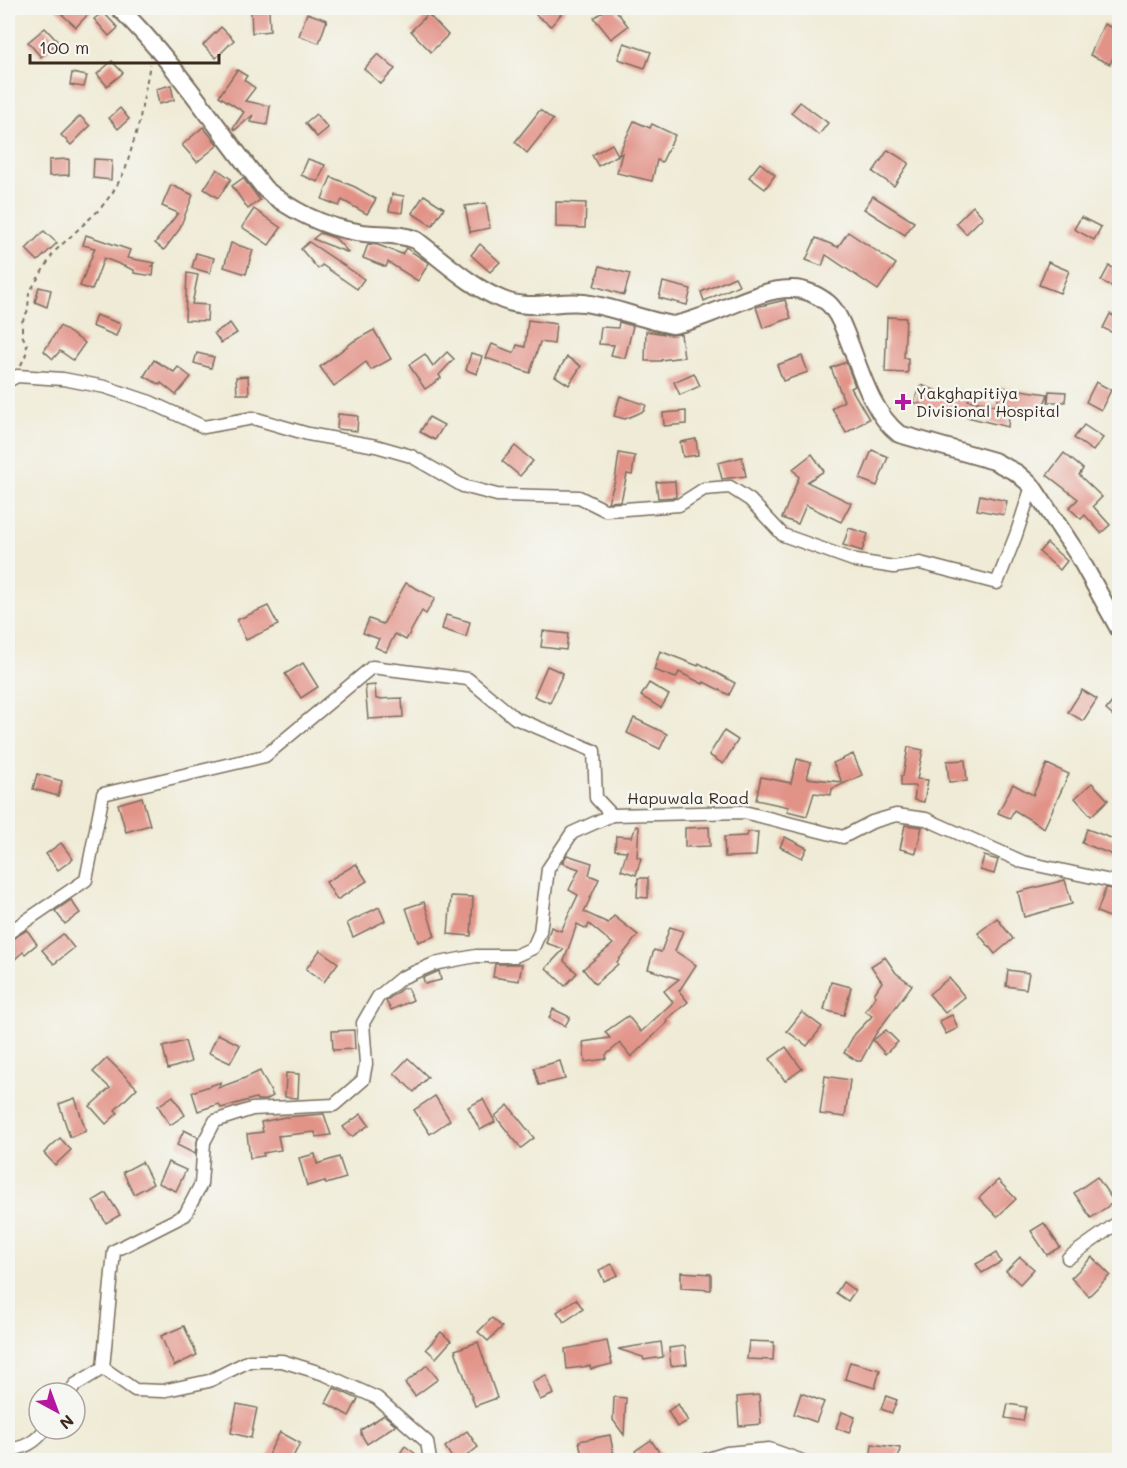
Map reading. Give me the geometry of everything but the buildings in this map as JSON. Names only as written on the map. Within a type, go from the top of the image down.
[{"type":"main road","points":[[119,8],[155,46],[204,106],[265,189],[278,200],[297,211],[343,229],[359,233],[403,235],[416,240],[483,291],[505,301],[534,306],[566,302],[585,303],[673,325],[764,294],[790,289],[811,292],[829,303],[839,318],[869,391],[888,425],[899,434],[994,461],[1017,473],[1032,486],[1078,555],[1119,631]]},
{"type":"street","points":[[12,378],[63,379],[105,387],[150,402],[204,427],[253,418],[308,434],[376,446],[411,456],[463,486],[497,495],[579,497],[605,510],[679,505],[704,489],[730,487],[750,500],[783,535],[856,561],[894,567],[920,563],[997,583],[1032,486]]},
{"type":"street","points":[[8,933],[87,880],[103,794],[265,756],[372,667],[468,680],[515,718],[594,751],[596,798],[612,815]]},
{"type":"street","name":"Hapuwala Road","points":[[103,1368],[114,1251],[186,1215],[201,1184],[204,1142],[215,1121],[252,1109],[334,1105],[363,1080],[366,1064],[363,1023],[378,997],[401,978],[434,964],[476,956],[515,956],[533,948],[540,932],[548,869],[572,833],[612,815],[744,812],[843,837],[872,822],[896,815],[926,819],[1023,862],[1119,883]]},
{"type":"street","points":[[1068,1257],[1119,1221]]},
{"type":"street","points":[[82,1381],[103,1368],[135,1390],[162,1391],[209,1381],[249,1361],[282,1361],[324,1374],[377,1398],[427,1442],[430,1461]]},
{"type":"street","points":[[8,1449],[21,1449],[32,1441]]},
{"type":"street","points":[[705,1461],[727,1453],[769,1449],[800,1461]]},
{"type":"path","points":[[12,378],[26,354],[27,345],[22,335],[22,322],[28,310],[29,293],[54,252],[100,209],[125,171],[139,123],[145,83],[155,46]]},
{"type":"place","name":"Yakghapitiya Divisional Hospital","points":[[903,402]]}]
